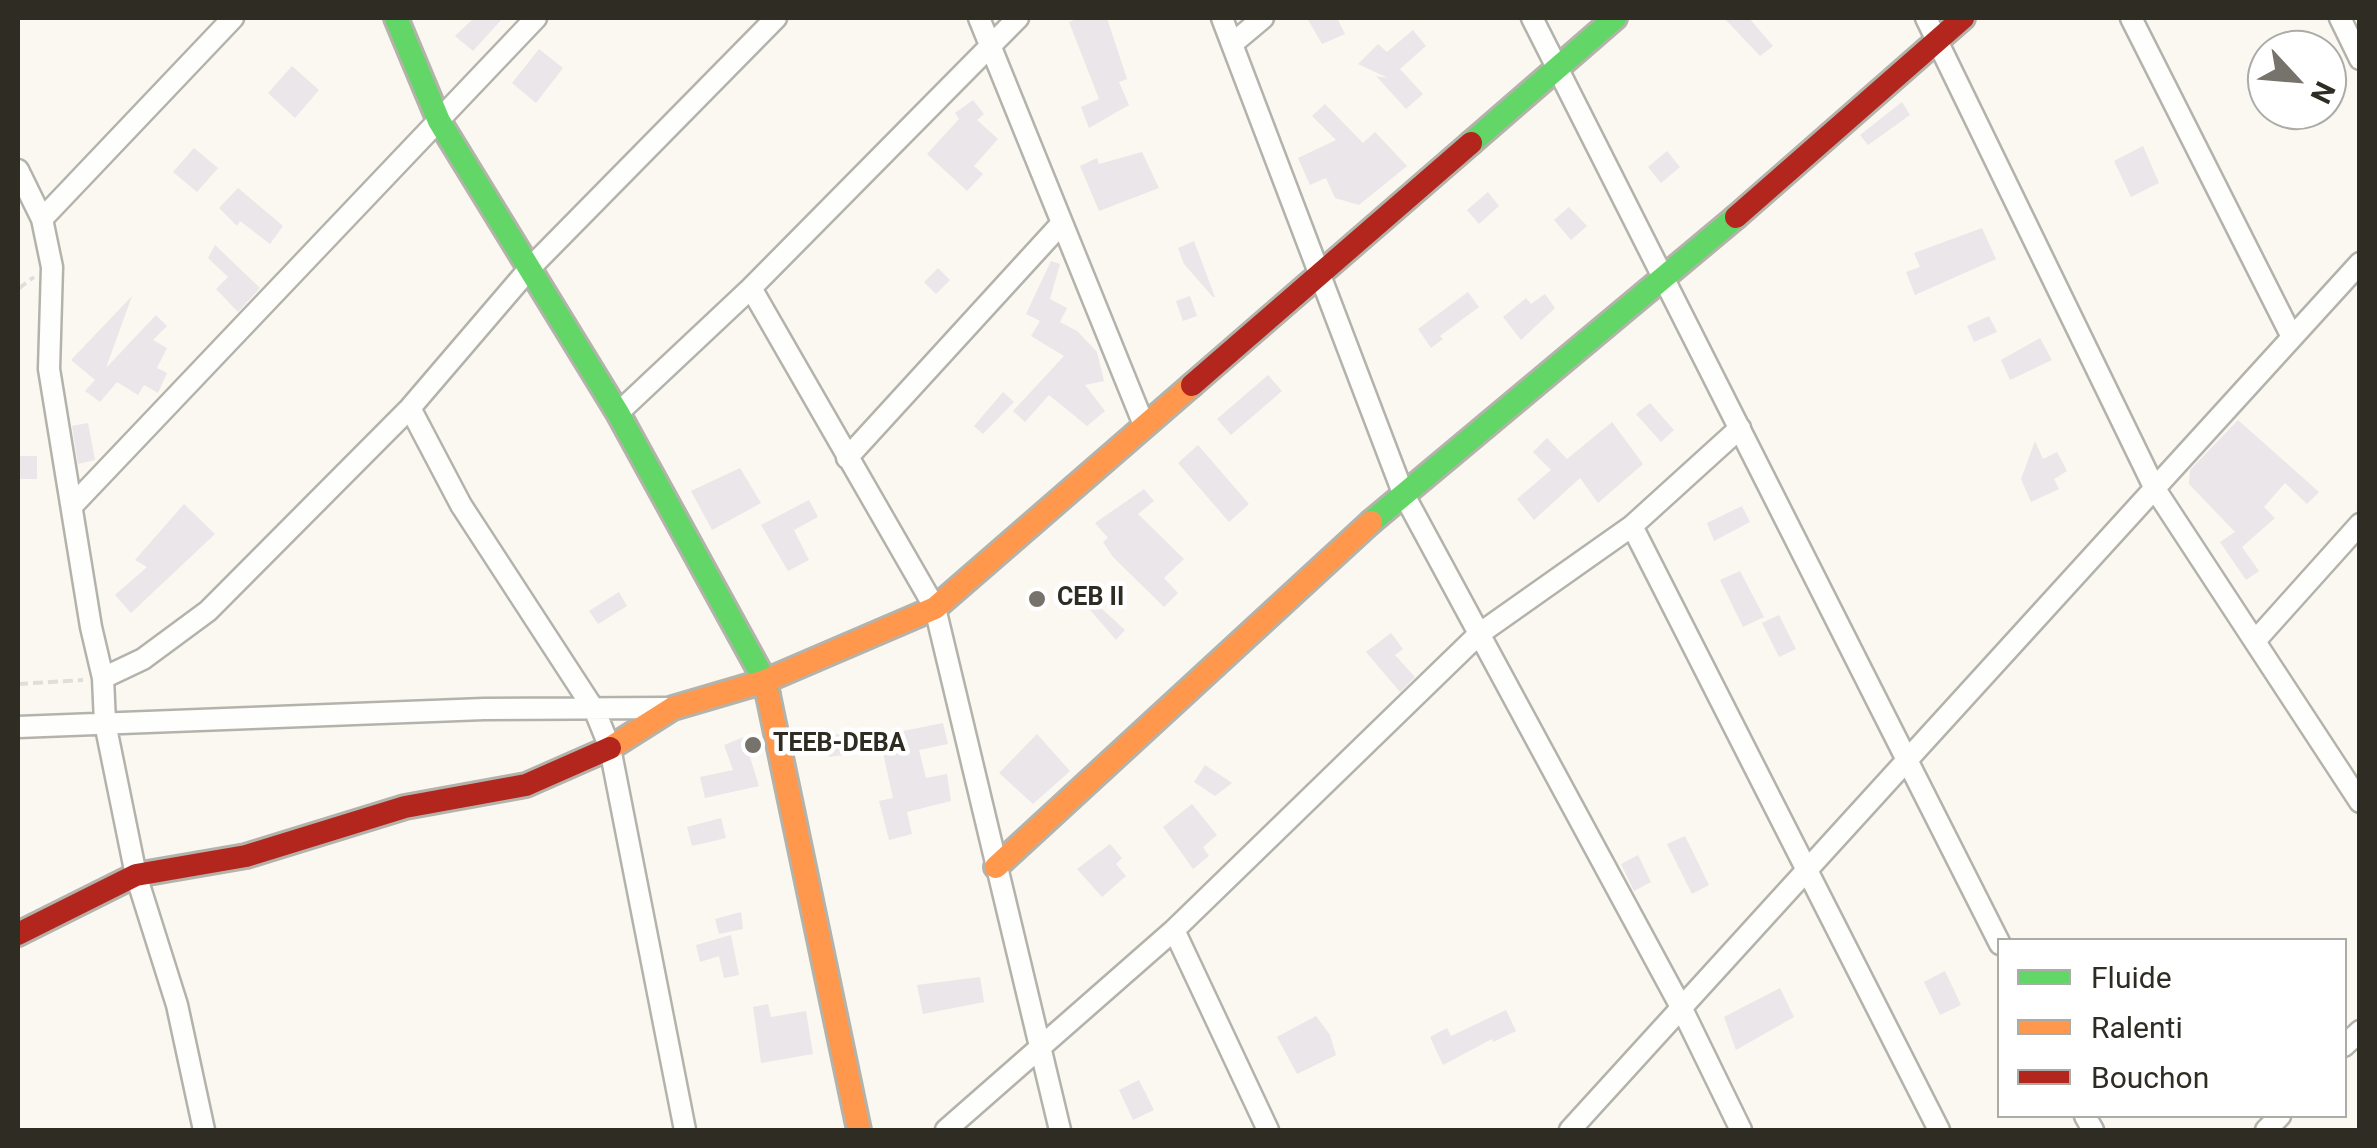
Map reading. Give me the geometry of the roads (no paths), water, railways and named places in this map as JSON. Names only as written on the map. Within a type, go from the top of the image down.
[{"type":"street","points":[[42,220],[233,18]]},
{"type":"street","points":[[396,18],[439,122],[618,412],[764,681],[859,1130]]},
{"type":"street","points":[[72,506],[536,18]]},
{"type":"street","points":[[103,678],[143,659],[208,611],[410,408],[530,269],[776,18]]},
{"type":"street","points":[[980,18],[1144,424]]},
{"type":"street","points":[[618,412],[752,288],[1018,18]]},
{"type":"street","points":[[1222,18],[1403,493],[1680,1007],[1741,1130]]},
{"type":"street","points":[[1232,44],[1263,18]]},
{"type":"street","points":[[1532,18],[1997,938]]},
{"type":"street","points":[[18,727],[484,708],[673,708],[764,681],[935,608],[1615,18]]},
{"type":"street","points":[[1926,18],[2155,489],[2360,802]]},
{"type":"street","points":[[996,866],[1403,493],[1666,279],[1963,18]]},
{"type":"street","points":[[2131,18],[2292,337]]},
{"type":"street","points":[[2340,18],[2360,59]]},
{"type":"street","points":[[18,170],[42,220],[52,267],[49,369],[90,628],[103,678],[105,723],[136,875],[178,1005],[204,1130]]},
{"type":"street","points":[[847,458],[1062,223]]},
{"type":"street","points":[[1577,1127],[1680,1007],[2360,263]]},
{"type":"street","points":[[752,288],[935,608],[1060,1130]]},
{"type":"street","points":[[410,408],[461,505],[595,711],[610,748],[685,1130]]},
{"type":"street","points":[[946,1130],[1174,930],[1480,634],[1632,526],[1740,428]]},
{"type":"street","points":[[2254,641],[2360,524]]},
{"type":"street","points":[[1632,526],[1939,1130]]},
{"type":"street","points":[[18,934],[136,875],[246,856],[405,807],[526,784],[610,748],[673,708]]},
{"type":"street","points":[[2344,777],[2360,760]]},
{"type":"street","points":[[1174,930],[1268,1130]]},
{"type":"place","name":"CEB II","points":[[1037,599]]},
{"type":"place","name":"TEEB-DEBA","points":[[753,745]]}]
